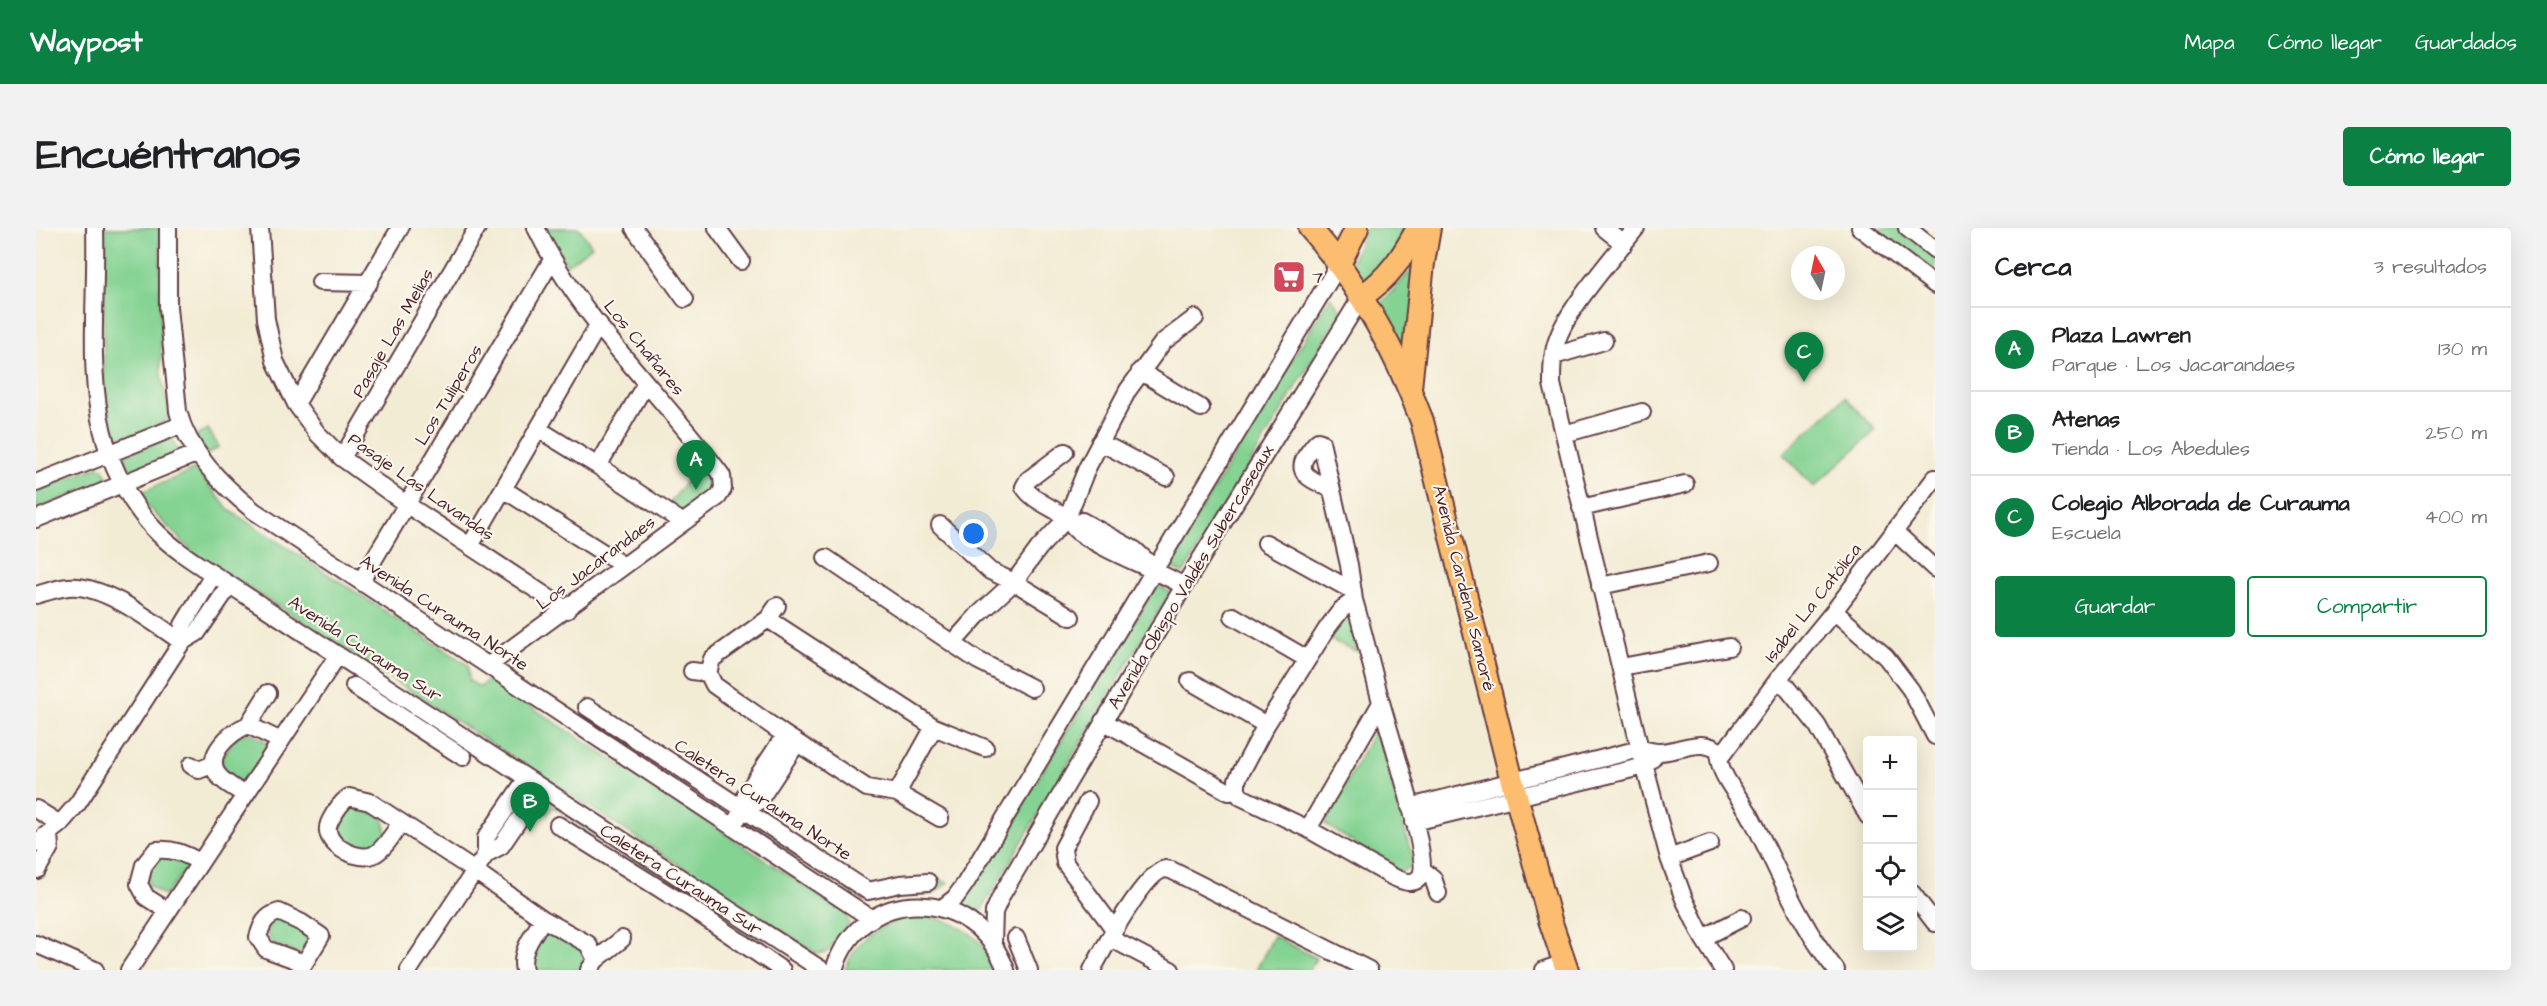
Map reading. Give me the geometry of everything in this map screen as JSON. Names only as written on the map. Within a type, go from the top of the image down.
[{"type":"main road","name":"Avenida Cardenal Samoré","points":[[1310,228],[1362,296],[1389,343],[1410,390],[1431,452],[1514,788],[1550,920],[1558,968]]},
{"type":"main road","name":"Avenida Obispo Valdés Subercaseaux","points":[[1339,264],[1357,228]]},
{"type":"main road","name":"Avenida Obispo Valdés Subercaseaux","points":[[1362,296],[1380,284],[1400,260],[1418,228]]},
{"type":"main road","points":[[1410,390],[1423,263],[1429,228]]},
{"type":"street","name":"Avenida Curauma Sur","points":[[95,228],[95,377],[98,415],[108,455],[121,485],[154,529],[187,557],[822,970]]},
{"type":"street","name":"Avenida Curauma Norte","points":[[168,228],[170,342],[181,426],[198,453],[223,484],[254,511],[872,919]]},
{"type":"street","name":"Pasaje Las Lavandas","points":[[260,228],[266,319],[275,361],[296,404],[317,433],[342,458],[406,504],[567,610]]},
{"type":"street","points":[[296,404],[400,228]]},
{"type":"street","name":"Pasaje Las Melias","points":[[342,458],[477,228]]},
{"type":"street","name":"Los Chañares","points":[[536,228],[552,260],[599,324],[722,476],[723,489]]},
{"type":"street","points":[[634,228],[685,299]]},
{"type":"street","points":[[717,228],[741,261]]},
{"type":"street","points":[[1604,228],[1624,244]]},
{"type":"street","points":[[1636,228],[1574,310],[1558,337],[1552,384],[1600,586],[1669,858],[1684,899],[1703,938],[1723,970]]},
{"type":"street","points":[[1860,228],[1935,285]]},
{"type":"street","points":[[1907,228],[1935,250]]},
{"type":"street","name":"Los Tuliperos","points":[[361,581],[552,260]]},
{"type":"street","name":"Avenida Obispo Valdés Subercaseaux","points":[[942,908],[955,898],[965,884],[1339,264]]},
{"type":"street","points":[[320,282],[369,283]]},
{"type":"street","name":"Avenida Obispo Valdés Subercaseaux","points":[[993,942],[994,912],[1001,896],[1184,586],[1362,296]]},
{"type":"street","points":[[953,643],[977,616],[1014,582],[1067,518],[1100,442],[1140,371],[1163,342],[1195,318]]},
{"type":"street","points":[[470,546],[599,324]]},
{"type":"street","points":[[1554,356],[1604,342]]},
{"type":"street","points":[[1140,371],[1201,408]]},
{"type":"street","points":[[598,466],[646,383]]},
{"type":"street","points":[[1563,434],[1642,412]]},
{"type":"street","points":[[36,483],[181,426]]},
{"type":"street","points":[[538,429],[682,522]]},
{"type":"street","points":[[1100,442],[1166,477]]},
{"type":"street","points":[[1065,452],[1028,480],[1024,487],[1030,495],[1067,518],[1080,520],[1136,550],[1155,570],[1184,586]]},
{"type":"street","points":[[36,519],[198,453]]},
{"type":"street","name":"Isabel La Católica","points":[[1722,753],[1935,478]]},
{"type":"street","points":[[1581,508],[1685,484]]},
{"type":"street","points":[[503,489],[624,567]]},
{"type":"street","name":"Los Jacarandaes","points":[[489,665],[718,497],[723,489]]},
{"type":"street","points":[[1331,489],[1350,565],[1354,596],[1412,814],[1422,870],[1420,878],[1413,882],[1404,882],[1308,829],[1241,797],[1237,791],[1237,780],[1266,725],[1307,659],[1341,610],[1354,596]]},
{"type":"street","points":[[940,525],[990,571],[1014,582],[1071,617]]},
{"type":"street","points":[[1894,531],[1935,569]]},
{"type":"street","points":[[1266,543],[1354,596]]},
{"type":"street","points":[[826,558],[977,660],[1032,688]]},
{"type":"street","points":[[1600,586],[1709,563]]},
{"type":"street","points":[[182,642],[183,625],[213,574]]},
{"type":"street","points":[[48,834],[78,803],[182,642],[197,633],[230,585]]},
{"type":"street","points":[[36,594],[69,586],[93,589],[182,642]]},
{"type":"street","points":[[1834,611],[1886,657],[1911,690],[1935,736]]},
{"type":"street","points":[[940,818],[897,793],[867,788],[791,739],[714,685],[700,672],[712,659],[772,612],[934,727],[985,748]]},
{"type":"street","points":[[1233,616],[1307,659]]},
{"type":"street","points":[[1621,667],[1729,647]]},
{"type":"street","points":[[129,970],[338,655]]},
{"type":"street","points":[[1779,678],[1817,725],[1863,807]]},
{"type":"street","points":[[1190,681],[1266,725]]},
{"type":"street","points":[[354,686],[463,757]]},
{"type":"street","points":[[245,795],[217,774],[214,764],[217,752],[227,737],[248,725],[268,693]]},
{"type":"street","points":[[1308,829],[1381,703]]},
{"type":"street","points":[[415,726],[424,711]]},
{"type":"street","name":"Caletera Curauma Norte","points":[[588,733],[593,711],[747,805],[870,892],[900,884],[928,882]]},
{"type":"street","points":[[1103,722],[1229,792],[1237,791]]},
{"type":"street","points":[[248,725],[281,741]]},
{"type":"street","points":[[897,793],[934,727]]},
{"type":"street","points":[[732,826],[747,805],[746,794],[791,739]]},
{"type":"street","points":[[1412,814],[1661,752],[1698,744],[1713,746],[1722,753],[1719,759],[1720,769],[1751,817],[1792,903],[1836,970]]},
{"type":"street","points":[[191,765],[199,770],[214,764]]},
{"type":"street","points":[[486,854],[486,838],[526,778]]},
{"type":"street","points":[[410,970],[486,854],[501,846],[541,787]]},
{"type":"street","points":[[1088,801],[1063,848],[1065,863],[1112,934],[1171,970]]},
{"type":"street","points":[[36,810],[48,834],[50,847],[37,870]]},
{"type":"street","points":[[400,824],[475,871],[543,919],[588,944],[592,965]]},
{"type":"street","name":"Caletera Curauma Sur","points":[[558,825],[689,907],[782,970]]},
{"type":"street","points":[[606,855],[619,837]]},
{"type":"street","points":[[1669,858],[1710,843]]},
{"type":"street","points":[[168,911],[146,897],[139,884],[144,865],[156,850],[165,849],[180,852],[200,862]]},
{"type":"street","points":[[1092,970],[1112,934],[1152,877],[1165,869],[1369,970]]},
{"type":"street","points":[[1422,870],[1433,878],[1438,893]]},
{"type":"street","points":[[833,894],[845,876]]},
{"type":"street","points":[[689,907],[702,891]]},
{"type":"street","points":[[1916,898],[1935,923]]},
{"type":"street","points":[[834,970],[848,942],[872,919],[906,906],[924,905],[942,908],[965,917],[993,942],[1006,970]]},
{"type":"street","points":[[1703,938],[1742,918]]},
{"type":"street","points":[[524,970],[522,963],[527,947],[543,919]]},
{"type":"street","points":[[1016,938],[1029,970]]},
{"type":"street","points":[[592,965],[622,939]]},
{"type":"street","points":[[762,956],[774,940]]},
{"type":"street","points":[[36,944],[95,970]]},
{"type":"green space","points":[[103,228],[160,228],[161,375],[170,415],[153,428],[120,437],[114,437],[104,384]]},
{"type":"green space","points":[[541,228],[579,228],[592,246],[567,265]]},
{"type":"green space","points":[[1366,228],[1409,228],[1395,255],[1367,280],[1350,265]]},
{"type":"green space","points":[[1869,228],[1898,228],[1935,257],[1935,280]]},
{"type":"green space","points":[[1416,265],[1412,363],[1380,305]]},
{"type":"green space","points":[[1330,297],[1342,311],[1183,574],[1168,565]]},
{"type":"green space","points":[[1845,397],[1876,430],[1814,487],[1783,454]]},
{"type":"green space","points":[[208,429],[219,447],[207,454],[196,436]]},
{"type":"green space","points":[[171,437],[179,452],[130,473],[124,456]]},
{"type":"green space","points":[[700,462],[714,477],[715,488],[680,516],[668,506]]},
{"type":"green space","points":[[97,467],[103,468],[107,477],[106,482],[36,509],[36,491]]},
{"type":"green space","points":[[196,469],[229,510],[468,665],[469,681],[480,687],[489,679],[846,913],[849,924],[827,952],[817,954],[297,618],[197,556],[141,500],[144,491]]},
{"type":"green space","points":[[1157,585],[1170,592],[979,914],[961,904]]},
{"type":"green space","points":[[1351,620],[1358,652],[1324,637],[1334,622]]},
{"type":"green space","points":[[602,725],[729,807],[726,810],[601,728]]},
{"type":"green space","points":[[1376,727],[1414,863],[1400,873],[1325,824]]},
{"type":"green space","points":[[251,733],[268,743],[266,753],[245,782],[233,782],[223,773],[222,757],[238,735]]},
{"type":"green space","points":[[545,800],[606,840],[602,842],[574,825],[571,818],[553,807],[547,814],[536,806]]},
{"type":"green space","points":[[350,804],[363,805],[383,817],[387,833],[377,846],[360,851],[341,839],[334,827]]},
{"type":"green space","points":[[747,820],[836,878],[835,881],[745,825]]},
{"type":"green space","points":[[620,847],[688,893],[687,898],[617,852]]},
{"type":"green space","points":[[162,853],[189,865],[165,896],[148,885],[148,870]]},
{"type":"green space","points":[[941,880],[948,883],[933,894],[901,894],[869,903],[846,891],[848,887],[932,890]]},
{"type":"green space","points":[[704,902],[763,941],[762,946],[701,907]]},
{"type":"green space","points":[[920,915],[945,921],[966,931],[984,947],[995,970],[845,970],[857,948],[874,931],[896,920]]},
{"type":"green space","points":[[279,918],[309,933],[309,944],[297,954],[274,945],[266,932],[272,921]]},
{"type":"green space","points":[[556,931],[586,951],[587,963],[582,970],[531,970],[531,954],[547,933]]},
{"type":"green space","points":[[1274,936],[1316,958],[1310,970],[1256,970]]},
{"type":"place","name":"7","points":[[1289,277]]},
{"type":"place","name":"Colegio Alborada de Curauma","points":[[1804,382]]},
{"type":"place","name":"Plaza Lawren","points":[[696,490]]},
{"type":"place","name":"Atenas","points":[[530,832]]}]
